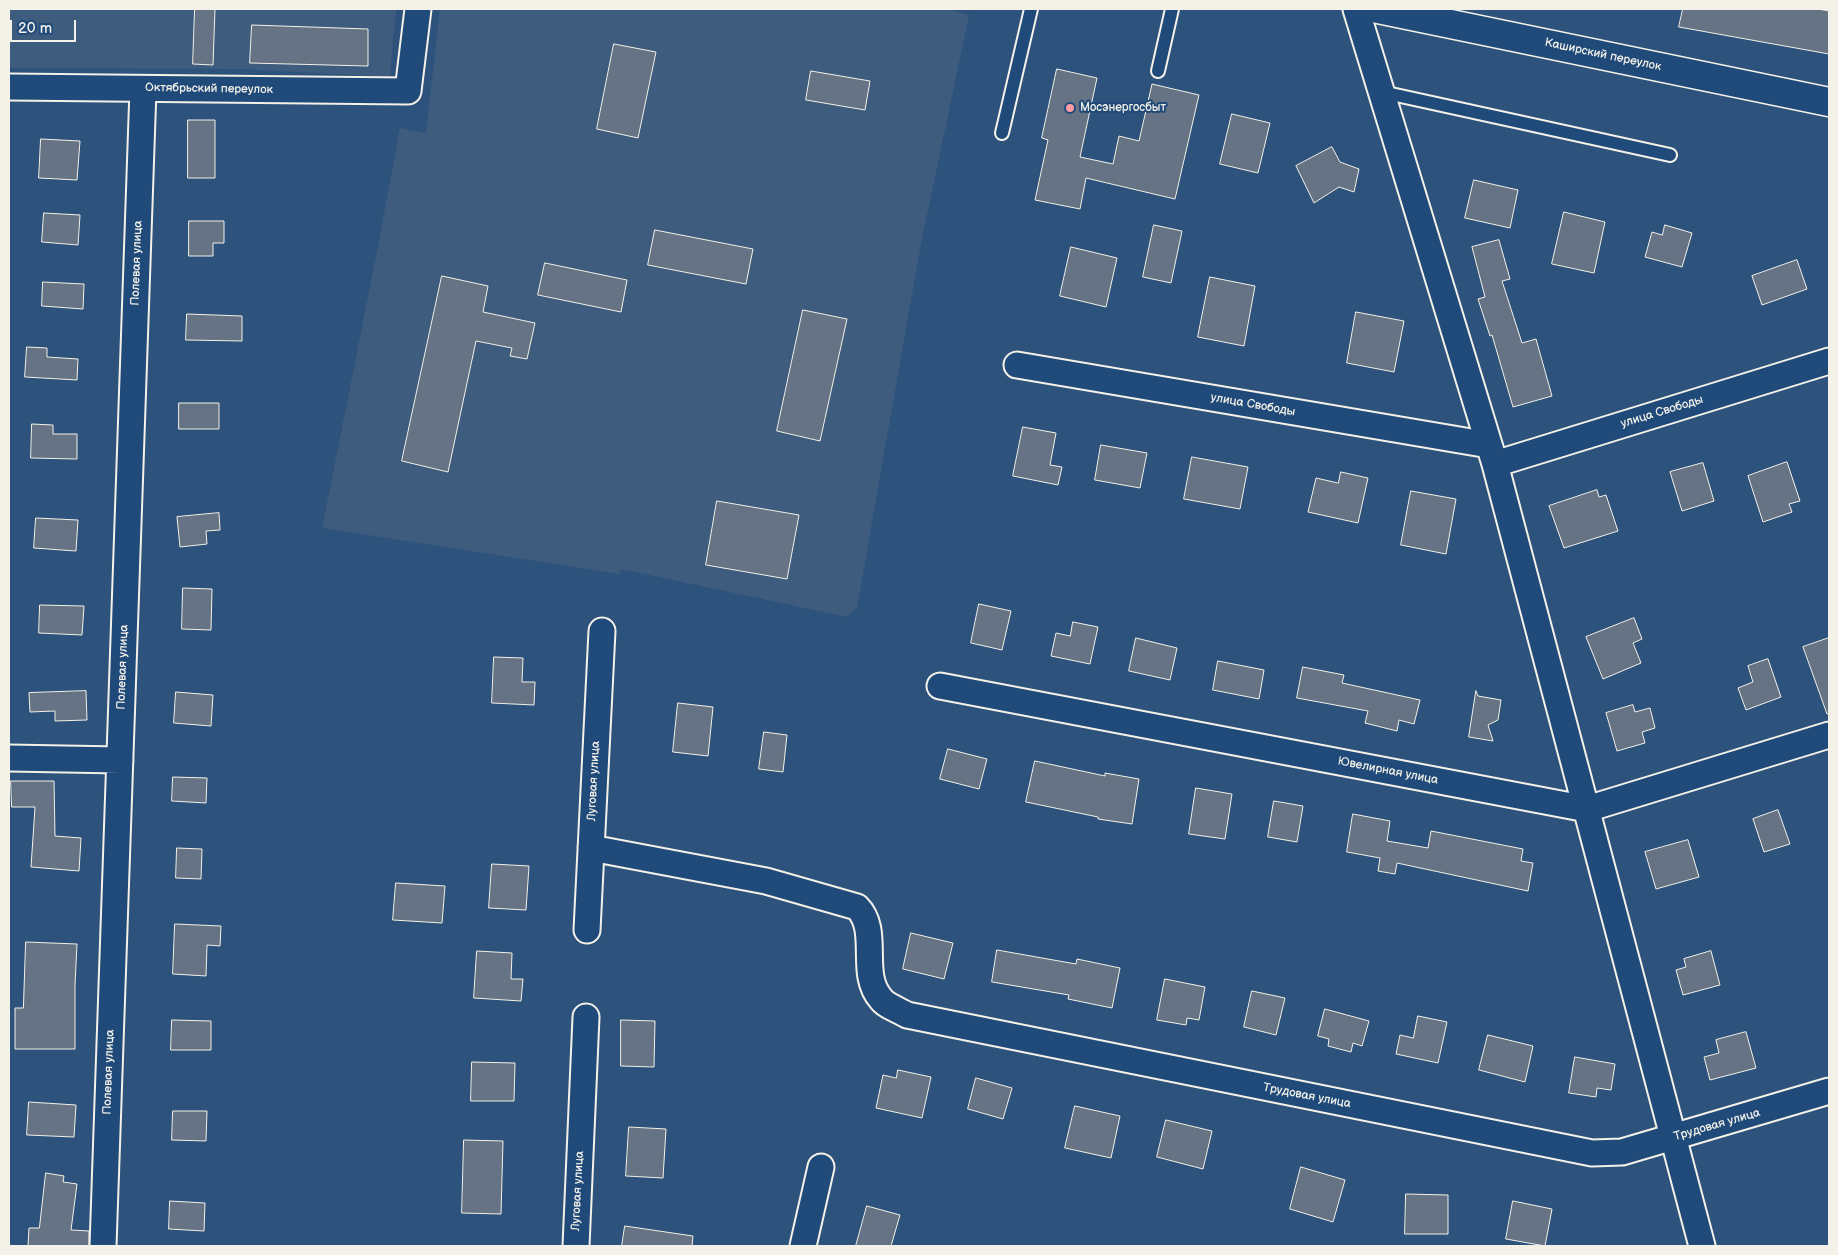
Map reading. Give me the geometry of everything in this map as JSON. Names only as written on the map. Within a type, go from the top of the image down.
[{"type":"main road","name":"Каширский переулок","points":[[1378,9],[1829,102]]},
{"type":"street","name":"Октябрьский переулок","points":[[9,87],[408,91],[418,9]]},
{"type":"street","points":[[1356,9],[1492,454],[1675,1137],[1702,1246]]},
{"type":"street","name":"Полевая улица","points":[[103,1246],[143,88]]},
{"type":"street","name":"улица Свободы","points":[[1018,365],[1492,454],[1829,361]]},
{"type":"street","name":"Луговая улица","points":[[587,930],[602,631]]},
{"type":"street","name":"Ювелирная улица","points":[[940,686],[1587,809],[1829,735]]},
{"type":"street","points":[[9,758],[120,760]]},
{"type":"street","name":"Трудовая улица","points":[[591,848],[766,881],[858,907],[864,914],[868,934],[868,962],[872,984],[881,1000],[908,1015],[1592,1153],[1622,1152],[1829,1091]]},
{"type":"street","name":"Луговая улица","points":[[576,1246],[586,1017]]},
{"type":"street","points":[[802,1246],[821,1167]]},
{"type":"lane","points":[[1002,133],[1031,9]]},
{"type":"lane","points":[[1158,71],[1172,9]]},
{"type":"lane","points":[[1382,92],[1670,155]]},
{"type":"shaded area","points":[[9,9],[396,9],[390,77],[242,69],[9,68]]},
{"type":"shaded area","points":[[440,9],[948,9],[969,15],[920,249],[857,608],[847,617],[621,569],[620,574],[322,528],[400,128],[426,133]]},
{"type":"building","points":[[195,9],[215,9],[213,65],[193,64]]},
{"type":"building","points":[[1683,9],[1818,9],[1829,11],[1829,54],[1679,27]]},
{"type":"building","points":[[252,25],[368,29],[368,66],[250,63]]},
{"type":"building","points":[[614,44],[656,52],[638,138],[597,129]]},
{"type":"building","points":[[1057,69],[1097,78],[1080,157],[1113,164],[1119,136],[1139,141],[1152,84],[1199,95],[1175,199],[1086,178],[1080,209],[1035,200],[1048,140],[1042,138]]},
{"type":"building","points":[[811,71],[870,81],[865,110],[806,100]]},
{"type":"building","points":[[1232,114],[1270,123],[1258,173],[1220,164]]},
{"type":"building","points":[[188,120],[215,120],[215,178],[188,178]]},
{"type":"building","points":[[41,139],[80,141],[77,180],[39,178]]},
{"type":"building","points":[[1332,147],[1340,162],[1359,169],[1354,192],[1339,187],[1314,203],[1296,166]]},
{"type":"building","points":[[1474,180],[1518,190],[1510,228],[1465,218]]},
{"type":"building","points":[[1564,212],[1605,222],[1594,273],[1552,264]]},
{"type":"building","points":[[44,213],[80,215],[78,245],[42,242]]},
{"type":"building","points":[[189,221],[224,221],[224,243],[213,243],[213,256],[189,256]]},
{"type":"building","points":[[1154,225],[1182,231],[1171,283],[1143,277]]},
{"type":"building","points":[[1665,225],[1692,233],[1682,267],[1645,257],[1652,232],[1662,235]]},
{"type":"building","points":[[655,230],[753,249],[746,284],[648,265]]},
{"type":"building","points":[[1499,240],[1510,279],[1502,281],[1522,343],[1536,339],[1552,396],[1513,407],[1492,335],[1490,336],[1478,299],[1485,297],[1472,247]]},
{"type":"building","points":[[1071,247],[1117,258],[1106,307],[1060,296]]},
{"type":"building","points":[[1797,260],[1807,289],[1762,305],[1752,276]]},
{"type":"building","points":[[545,263],[627,280],[621,312],[538,295]]},
{"type":"building","points":[[442,276],[488,286],[483,312],[535,323],[527,359],[510,356],[512,348],[476,341],[448,472],[402,461]]},
{"type":"building","points":[[1210,277],[1255,286],[1244,346],[1198,337]]},
{"type":"building","points":[[43,282],[84,284],[83,309],[42,306]]},
{"type":"building","points":[[803,310],[847,319],[820,441],[777,431]]},
{"type":"building","points":[[1356,312],[1404,321],[1394,372],[1347,363]]},
{"type":"building","points":[[187,314],[242,316],[242,341],[186,340]]},
{"type":"building","points":[[27,347],[47,348],[47,357],[78,359],[77,380],[25,377]]},
{"type":"building","points":[[179,403],[219,403],[219,429],[179,429]]},
{"type":"building","points":[[32,424],[53,425],[53,434],[77,434],[77,459],[31,458]]},
{"type":"building","points":[[1023,427],[1056,433],[1050,465],[1062,467],[1058,485],[1013,476]]},
{"type":"building","points":[[1101,445],[1147,453],[1140,488],[1095,480]]},
{"type":"building","points":[[1192,457],[1248,467],[1240,509],[1184,499]]},
{"type":"building","points":[[1787,462],[1800,501],[1789,504],[1792,512],[1763,522],[1748,476]]},
{"type":"building","points":[[1703,463],[1714,501],[1682,511],[1670,472]]},
{"type":"building","points":[[1341,472],[1368,478],[1358,523],[1308,512],[1316,478],[1338,483]]},
{"type":"building","points":[[1597,490],[1599,497],[1606,495],[1618,531],[1564,548],[1549,506]]},
{"type":"building","points":[[1411,491],[1456,499],[1446,554],[1401,545]]},
{"type":"building","points":[[717,501],[799,515],[787,579],[706,565]]},
{"type":"building","points":[[219,513],[220,530],[206,531],[207,544],[180,547],[177,517]]},
{"type":"building","points":[[36,518],[78,520],[76,551],[34,548]]},
{"type":"building","points":[[183,588],[212,589],[211,630],[182,629]]},
{"type":"building","points":[[979,604],[1011,611],[1002,650],[971,643]]},
{"type":"building","points":[[40,605],[84,606],[82,635],[39,633]]},
{"type":"building","points":[[1634,618],[1642,639],[1633,643],[1641,663],[1603,679],[1586,637]]},
{"type":"building","points":[[1073,622],[1098,627],[1090,664],[1051,656],[1056,633],[1070,636]]},
{"type":"building","points":[[1136,638],[1177,648],[1170,680],[1129,671]]},
{"type":"building","points":[[1829,638],[1829,713],[1827,714],[1803,647]]},
{"type":"building","points":[[494,657],[523,658],[522,682],[535,682],[534,705],[492,703]]},
{"type":"building","points":[[1768,659],[1781,697],[1746,710],[1738,688],[1753,682],[1748,666]]},
{"type":"building","points":[[1218,661],[1264,670],[1259,699],[1213,690]]},
{"type":"building","points":[[1303,667],[1344,675],[1342,683],[1420,700],[1414,724],[1399,720],[1397,731],[1365,723],[1368,711],[1297,698]]},
{"type":"building","points":[[86,691],[87,720],[55,721],[55,711],[30,712],[29,693]]},
{"type":"building","points":[[1476,691],[1478,696],[1501,700],[1498,720],[1488,725],[1493,741],[1469,737]]},
{"type":"building","points":[[176,692],[213,695],[211,726],[174,723]]},
{"type":"building","points":[[678,703],[713,707],[708,756],[673,752]]},
{"type":"building","points":[[1633,705],[1635,712],[1650,708],[1655,728],[1642,732],[1645,743],[1617,751],[1606,713]]},
{"type":"building","points":[[764,732],[787,735],[783,772],[759,769]]},
{"type":"building","points":[[948,749],[987,759],[979,789],[940,779]]},
{"type":"building","points":[[1035,761],[1105,776],[1105,773],[1139,779],[1132,824],[1098,819],[1098,817],[1026,802]]},
{"type":"building","points":[[173,777],[207,778],[206,803],[172,801]]},
{"type":"building","points":[[11,781],[54,781],[55,836],[81,838],[79,871],[31,867],[35,807],[12,807]]},
{"type":"building","points":[[1196,788],[1232,794],[1225,839],[1189,834]]},
{"type":"building","points":[[1274,801],[1303,806],[1297,842],[1268,837]]},
{"type":"building","points":[[1778,810],[1790,844],[1764,852],[1753,819]]},
{"type":"building","points":[[1353,814],[1390,821],[1387,841],[1428,848],[1431,831],[1523,849],[1521,861],[1533,863],[1528,891],[1397,863],[1395,874],[1378,871],[1380,858],[1347,852]]},
{"type":"building","points":[[1688,840],[1699,877],[1656,889],[1645,852]]},
{"type":"building","points":[[177,848],[202,849],[201,879],[176,878]]},
{"type":"building","points":[[492,864],[529,866],[526,910],[489,908]]},
{"type":"building","points":[[396,883],[445,886],[442,923],[393,920]]},
{"type":"building","points":[[175,924],[221,926],[220,946],[207,945],[206,976],[173,974]]},
{"type":"building","points":[[911,933],[953,943],[944,979],[903,969]]},
{"type":"building","points":[[26,942],[77,944],[75,1049],[15,1049],[15,1008],[23,1008]]},
{"type":"building","points":[[997,950],[1076,964],[1077,959],[1120,968],[1112,1008],[1068,999],[1069,995],[992,982]]},
{"type":"building","points":[[477,951],[512,953],[511,979],[523,979],[521,1001],[474,998]]},
{"type":"building","points":[[1711,951],[1720,985],[1683,995],[1676,970],[1686,967],[1684,959]]},
{"type":"building","points":[[1165,979],[1205,987],[1199,1020],[1187,1018],[1186,1025],[1157,1020]]},
{"type":"building","points":[[1252,991],[1285,998],[1276,1035],[1244,1027]]},
{"type":"building","points":[[1325,1009],[1369,1021],[1362,1046],[1353,1043],[1351,1052],[1328,1046],[1329,1039],[1318,1036]]},
{"type":"building","points":[[1418,1016],[1447,1022],[1438,1063],[1396,1054],[1400,1035],[1413,1038]]},
{"type":"building","points":[[172,1020],[211,1021],[211,1050],[171,1050]]},
{"type":"building","points":[[621,1020],[655,1021],[654,1067],[621,1066]]},
{"type":"building","points":[[1746,1032],[1756,1068],[1710,1080],[1704,1057],[1719,1053],[1716,1040]]},
{"type":"building","points":[[1488,1035],[1533,1046],[1525,1082],[1479,1070]]},
{"type":"building","points":[[1575,1057],[1615,1064],[1611,1090],[1597,1088],[1596,1097],[1569,1093]]},
{"type":"building","points":[[472,1062],[515,1063],[514,1101],[471,1101]]},
{"type":"building","points":[[898,1070],[931,1077],[922,1118],[876,1108],[883,1075],[896,1078]]},
{"type":"building","points":[[976,1078],[1012,1088],[1003,1119],[968,1109]]},
{"type":"building","points":[[29,1102],[76,1105],[74,1137],[27,1135]]},
{"type":"building","points":[[1075,1106],[1120,1116],[1111,1158],[1065,1148]]},
{"type":"building","points":[[173,1111],[207,1111],[206,1141],[172,1140]]},
{"type":"building","points":[[1166,1120],[1212,1131],[1203,1169],[1157,1157]]},
{"type":"building","points":[[629,1127],[666,1129],[663,1178],[626,1176]]},
{"type":"building","points":[[464,1140],[503,1141],[501,1214],[462,1213]]},
{"type":"building","points":[[1301,1167],[1345,1180],[1333,1222],[1290,1209]]},
{"type":"building","points":[[46,1173],[64,1176],[63,1182],[77,1184],[71,1230],[89,1231],[89,1246],[28,1246],[29,1228],[39,1228]]},
{"type":"building","points":[[1406,1194],[1448,1195],[1448,1234],[1405,1234]]},
{"type":"building","points":[[170,1201],[205,1203],[204,1231],[169,1229]]},
{"type":"building","points":[[1513,1201],[1552,1209],[1545,1246],[1506,1239]]},
{"type":"building","points":[[867,1206],[900,1215],[891,1246],[856,1246]]},
{"type":"building","points":[[625,1226],[693,1236],[692,1246],[622,1246]]},
{"type":"place","name":"Мосэнергосбыт","points":[[1070,108]]}]
